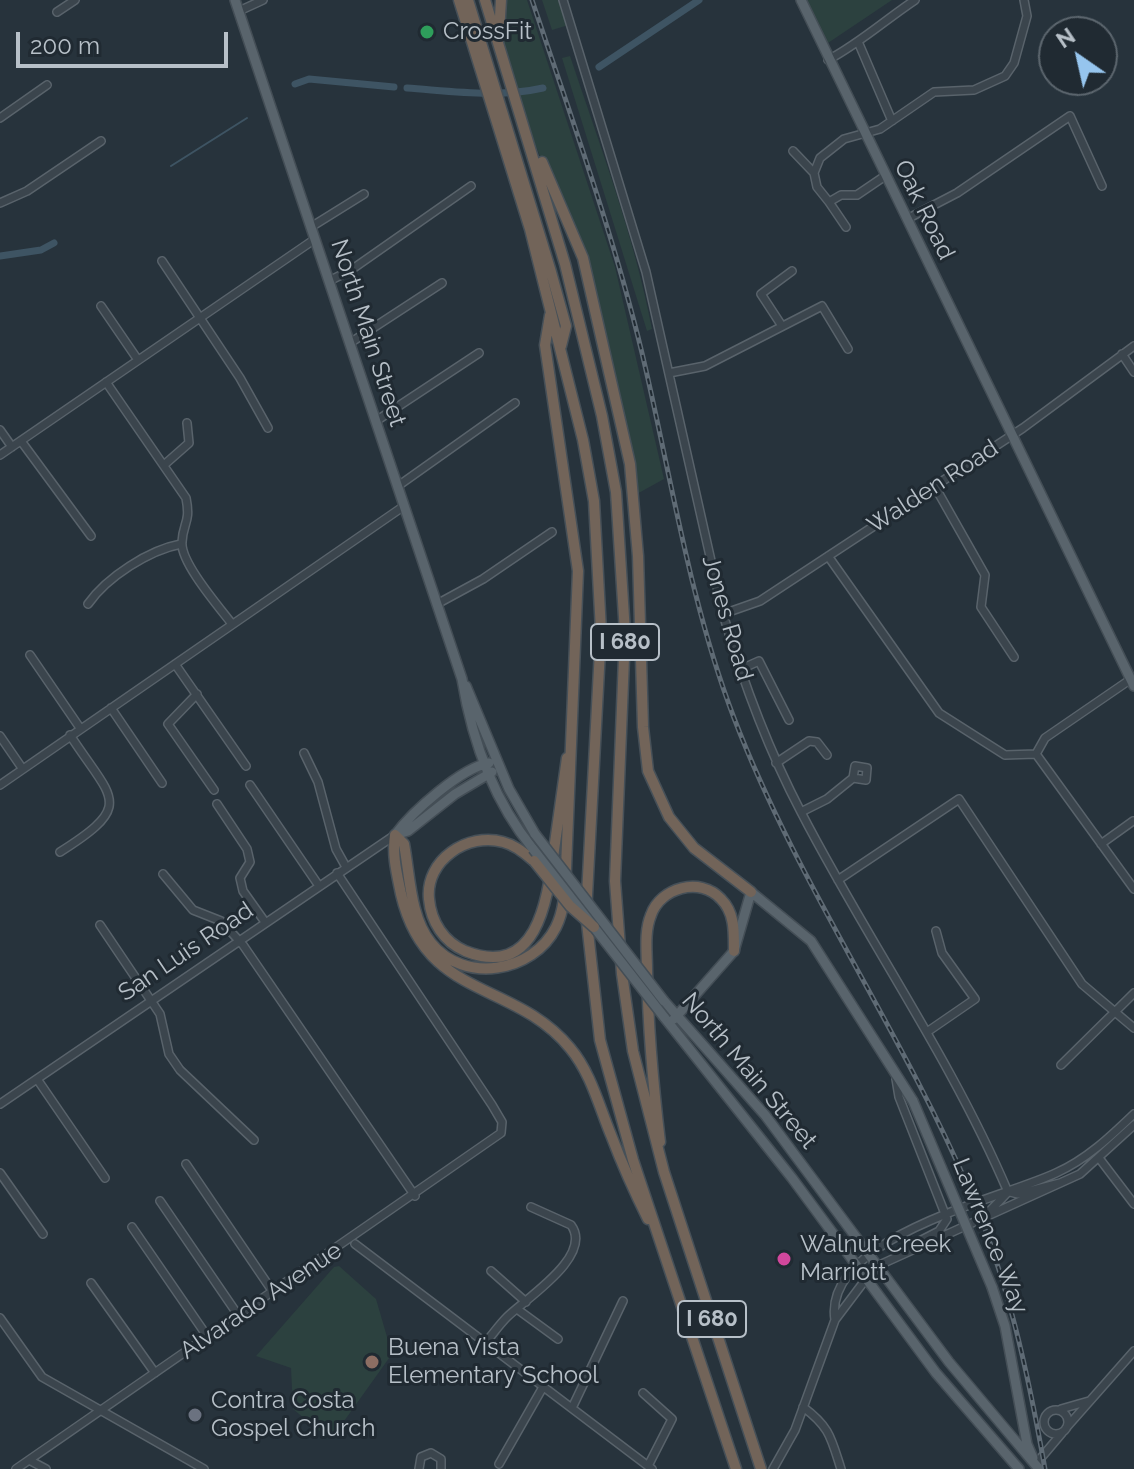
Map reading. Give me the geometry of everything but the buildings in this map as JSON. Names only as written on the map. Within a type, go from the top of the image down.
[{"type":"highway","name":"I 680","points":[[459,0],[486,68]]},
{"type":"highway","name":"I 680","points":[[468,0],[566,326],[561,348]]},
{"type":"highway","name":"I 680","points":[[485,0],[522,114],[581,324],[616,492],[625,633],[615,819],[616,912],[633,1051],[664,1172],[761,1467]]},
{"type":"highway","points":[[499,39],[501,0]]},
{"type":"highway","name":"I 680","points":[[499,109],[590,471],[600,570],[601,647],[586,899],[591,978],[610,1085],[736,1469]]},
{"type":"highway","points":[[522,114],[583,258],[630,464],[638,556],[643,727],[648,771],[669,817],[694,848],[751,892]]},
{"type":"highway","points":[[395,835],[404,844],[416,913],[422,929],[441,953],[472,968],[498,968],[523,960],[555,930],[563,910],[575,721],[578,571],[545,345],[551,309]]},
{"type":"highway","points":[[575,721],[568,749],[545,910],[533,934],[518,948],[499,956],[478,956],[445,938],[434,922],[428,894],[434,873],[451,851],[472,841],[491,840],[511,844],[533,855],[570,906],[594,927]]},
{"type":"highway","points":[[395,835],[392,852],[401,892],[410,928],[420,944],[446,969],[534,1017],[571,1049],[587,1073],[627,1176],[666,1257]]},
{"type":"highway","points":[[664,1172],[648,1037],[647,932],[651,914],[659,900],[672,891],[688,886],[713,892],[729,910],[734,926],[734,951]]},
{"type":"main road","name":"North Main Street","points":[[235,0],[462,679],[498,763],[535,834],[664,1001],[765,1115],[875,1267],[981,1403],[1037,1467]]},
{"type":"main road","name":"Oak Road","points":[[801,0],[1132,682]]},
{"type":"main road","name":"North Main Street","points":[[462,679],[468,714],[485,763],[510,817],[533,855]]},
{"type":"main road","points":[[485,763],[498,763]]},
{"type":"main road","name":"San Luis Road","points":[[395,835],[419,809],[468,771],[485,763]]},
{"type":"main road","name":"San Luis Road","points":[[395,835],[408,831],[455,794],[490,774],[498,763]]},
{"type":"main road","points":[[666,1021],[677,1016],[734,951],[751,892]]},
{"type":"main road","name":"Lawrence Way","points":[[751,892],[811,941],[913,1101],[992,1287],[1005,1326],[1027,1444],[1037,1467]]},
{"type":"main road","name":"North Main Street","points":[[594,927],[792,1178],[864,1280],[936,1373],[1016,1467]]},
{"type":"street","points":[[57,12],[75,0]]},
{"type":"street","points":[[239,11],[263,0]]},
{"type":"street","name":"Jones Road","points":[[563,0],[633,221],[723,614],[739,670],[776,763],[801,812],[972,1111],[1008,1192]]},
{"type":"street","points":[[828,60],[859,44],[880,23],[915,0]]},
{"type":"street","points":[[814,173],[820,158],[844,139],[866,134],[892,121],[934,92],[974,90],[1005,76],[1014,63],[1027,16],[1024,0]]},
{"type":"street","points":[[859,44],[892,121]]},
{"type":"street","points":[[0,118],[47,85]]},
{"type":"street","points":[[907,219],[957,193],[1070,116],[1102,186]]},
{"type":"street","points":[[0,203],[27,191],[101,141]]},
{"type":"street","points":[[793,151],[796,158],[806,161],[814,173],[817,187],[846,227]]},
{"type":"street","points":[[829,202],[841,195],[857,195],[885,176]]},
{"type":"street","points":[[329,281],[351,270],[471,186]]},
{"type":"street","points":[[311,227],[364,194]]},
{"type":"street","points":[[0,455],[315,239]]},
{"type":"street","points":[[162,261],[268,428]]},
{"type":"street","points":[[782,326],[761,294],[792,271]]},
{"type":"street","points":[[350,343],[442,283]]},
{"type":"street","points":[[101,306],[138,360]]},
{"type":"street","points":[[669,373],[705,366],[822,306],[848,349]]},
{"type":"street","name":"Walden Road","points":[[723,614],[760,601],[1012,435],[1134,346]]},
{"type":"street","points":[[376,421],[479,353]]},
{"type":"street","points":[[1122,354],[1134,372]]},
{"type":"street","points":[[106,382],[186,498],[190,518],[181,544],[188,563],[232,624]]},
{"type":"street","points":[[398,486],[515,403]]},
{"type":"street","points":[[164,465],[189,443],[187,423]]},
{"type":"street","points":[[0,430],[12,447]]},
{"type":"street","points":[[21,441],[91,536]]},
{"type":"street","points":[[934,485],[985,575],[981,607],[1014,657]]},
{"type":"street","points":[[0,785],[404,506]]},
{"type":"street","points":[[437,604],[483,579],[552,532]]},
{"type":"street","points":[[88,604],[97,590],[162,547],[181,544]]},
{"type":"street","points":[[828,556],[931,706],[1005,755],[1036,754]]},
{"type":"street","points":[[30,655],[80,728]]},
{"type":"street","points":[[739,670],[759,661],[789,720]]},
{"type":"street","points":[[175,664],[246,766]]},
{"type":"street","points":[[1036,754],[1045,738],[1132,682]]},
{"type":"street","points":[[197,694],[168,724],[214,790]]},
{"type":"street","points":[[111,708],[162,783]]},
{"type":"street","points":[[60,852],[95,830],[109,816],[111,806],[108,793],[70,735]]},
{"type":"street","points":[[0,736],[22,768]]},
{"type":"street","points":[[776,763],[809,741],[817,742],[827,755]]},
{"type":"street","points":[[304,753],[318,782],[336,849],[346,867]]},
{"type":"street","points":[[1036,754],[1134,889]]},
{"type":"street","points":[[801,812],[827,799],[853,778]]},
{"type":"street","points":[[250,785],[319,886]]},
{"type":"street","points":[[838,880],[959,799],[1082,984],[1134,1028]]},
{"type":"street","points":[[217,804],[247,849],[250,862],[240,878],[243,891],[265,922]]},
{"type":"street","points":[[1101,844],[1133,821]]},
{"type":"street","name":"San Luis Road","points":[[0,1104],[395,835]]},
{"type":"street","name":"Alvarado Avenue","points":[[16,1469],[496,1140],[502,1128],[492,1105],[337,873]]},
{"type":"street","points":[[163,874],[193,910],[221,921],[239,940],[415,1196]]},
{"type":"street","points":[[100,925],[160,1014],[169,1054],[180,1070],[254,1140]]},
{"type":"street","points":[[927,1032],[975,999],[942,953],[936,931]]},
{"type":"street","points":[[1061,1065],[1134,993]]},
{"type":"street","name":"Lawrence Way","points":[[896,1077],[899,1097],[946,1215]]},
{"type":"street","points":[[37,1079],[105,1178]]},
{"type":"street","points":[[835,1320],[834,1310],[855,1266],[866,1255],[904,1231],[1058,1172],[1094,1152],[1134,1114]]},
{"type":"street","points":[[773,1469],[781,1460],[835,1320],[875,1267],[1064,1183],[1100,1160],[1134,1125]]},
{"type":"street","points":[[1094,1152],[1134,1204]]},
{"type":"street","points":[[186,1164],[273,1292]]},
{"type":"street","points":[[0,1173],[43,1234]]},
{"type":"street","points":[[1008,1192],[1018,1194],[1048,1183],[1064,1183]]},
{"type":"street","points":[[977,1223],[999,1205],[1008,1192]]},
{"type":"street","points":[[160,1201],[238,1315]]},
{"type":"street","points":[[486,1342],[517,1309],[551,1281],[566,1261],[575,1239],[571,1225],[531,1207]]},
{"type":"street","points":[[894,1256],[905,1245],[939,1231],[946,1224],[946,1215]]},
{"type":"street","points":[[132,1227],[207,1336]]},
{"type":"street","points":[[355,1244],[645,1467],[672,1419],[643,1393]]},
{"type":"street","points":[[491,1271],[526,1302]]},
{"type":"street","points":[[91,1283],[155,1373]]},
{"type":"street","points":[[572,1408],[623,1301]]},
{"type":"street","points":[[517,1309],[558,1339]]},
{"type":"street","points":[[0,1318],[42,1377],[204,1469]]},
{"type":"street","points":[[1037,1467],[1065,1429],[1134,1351]]},
{"type":"street","points":[[499,1464],[543,1387]]},
{"type":"street","points":[[1065,1429],[1050,1433],[1044,1424],[1047,1413],[1056,1409],[1071,1409],[1089,1401]]},
{"type":"street","points":[[803,1407],[823,1422],[830,1432],[841,1469]]},
{"type":"street","points":[[1056,1409],[1066,1415],[1065,1429]]},
{"type":"street","points":[[419,1469],[421,1457],[431,1453],[441,1459],[441,1469]]},
{"type":"street","points":[[29,1460],[46,1469]]},
{"type":"green space","points":[[501,0],[527,0],[615,267],[664,479],[635,495],[583,258],[524,118],[499,39]]},
{"type":"green space","points":[[542,0],[563,0],[572,24],[552,30]]},
{"type":"green space","points":[[801,0],[892,0],[822,47]]},
{"type":"green space","points":[[570,56],[636,259],[652,329],[647,331],[562,58]]},
{"type":"green space","points":[[339,1266],[376,1299],[392,1354],[332,1438],[328,1438],[293,1409],[291,1368],[256,1356],[334,1267]]},
{"type":"waterway","points":[[599,67],[699,0]]},
{"type":"waterway","points":[[295,84],[309,79],[394,87]]},
{"type":"waterway","points":[[407,88],[492,93],[543,88]]},
{"type":"waterway","points":[[171,166],[247,118]]},
{"type":"waterway","points":[[0,256],[41,250],[54,243]]},
{"type":"railway","points":[[532,0],[591,175],[631,308],[682,537],[718,673],[759,779],[942,1129],[983,1223],[1015,1327],[1045,1469]]},
{"type":"place","name":"CrossFit","points":[[427,32]]},
{"type":"place","name":"Walnut Creek Marriott","points":[[784,1259]]},
{"type":"place","name":"Buena Vista Elementary School","points":[[372,1362]]},
{"type":"place","name":"Contra Costa Gospel Church","points":[[195,1415]]}]
